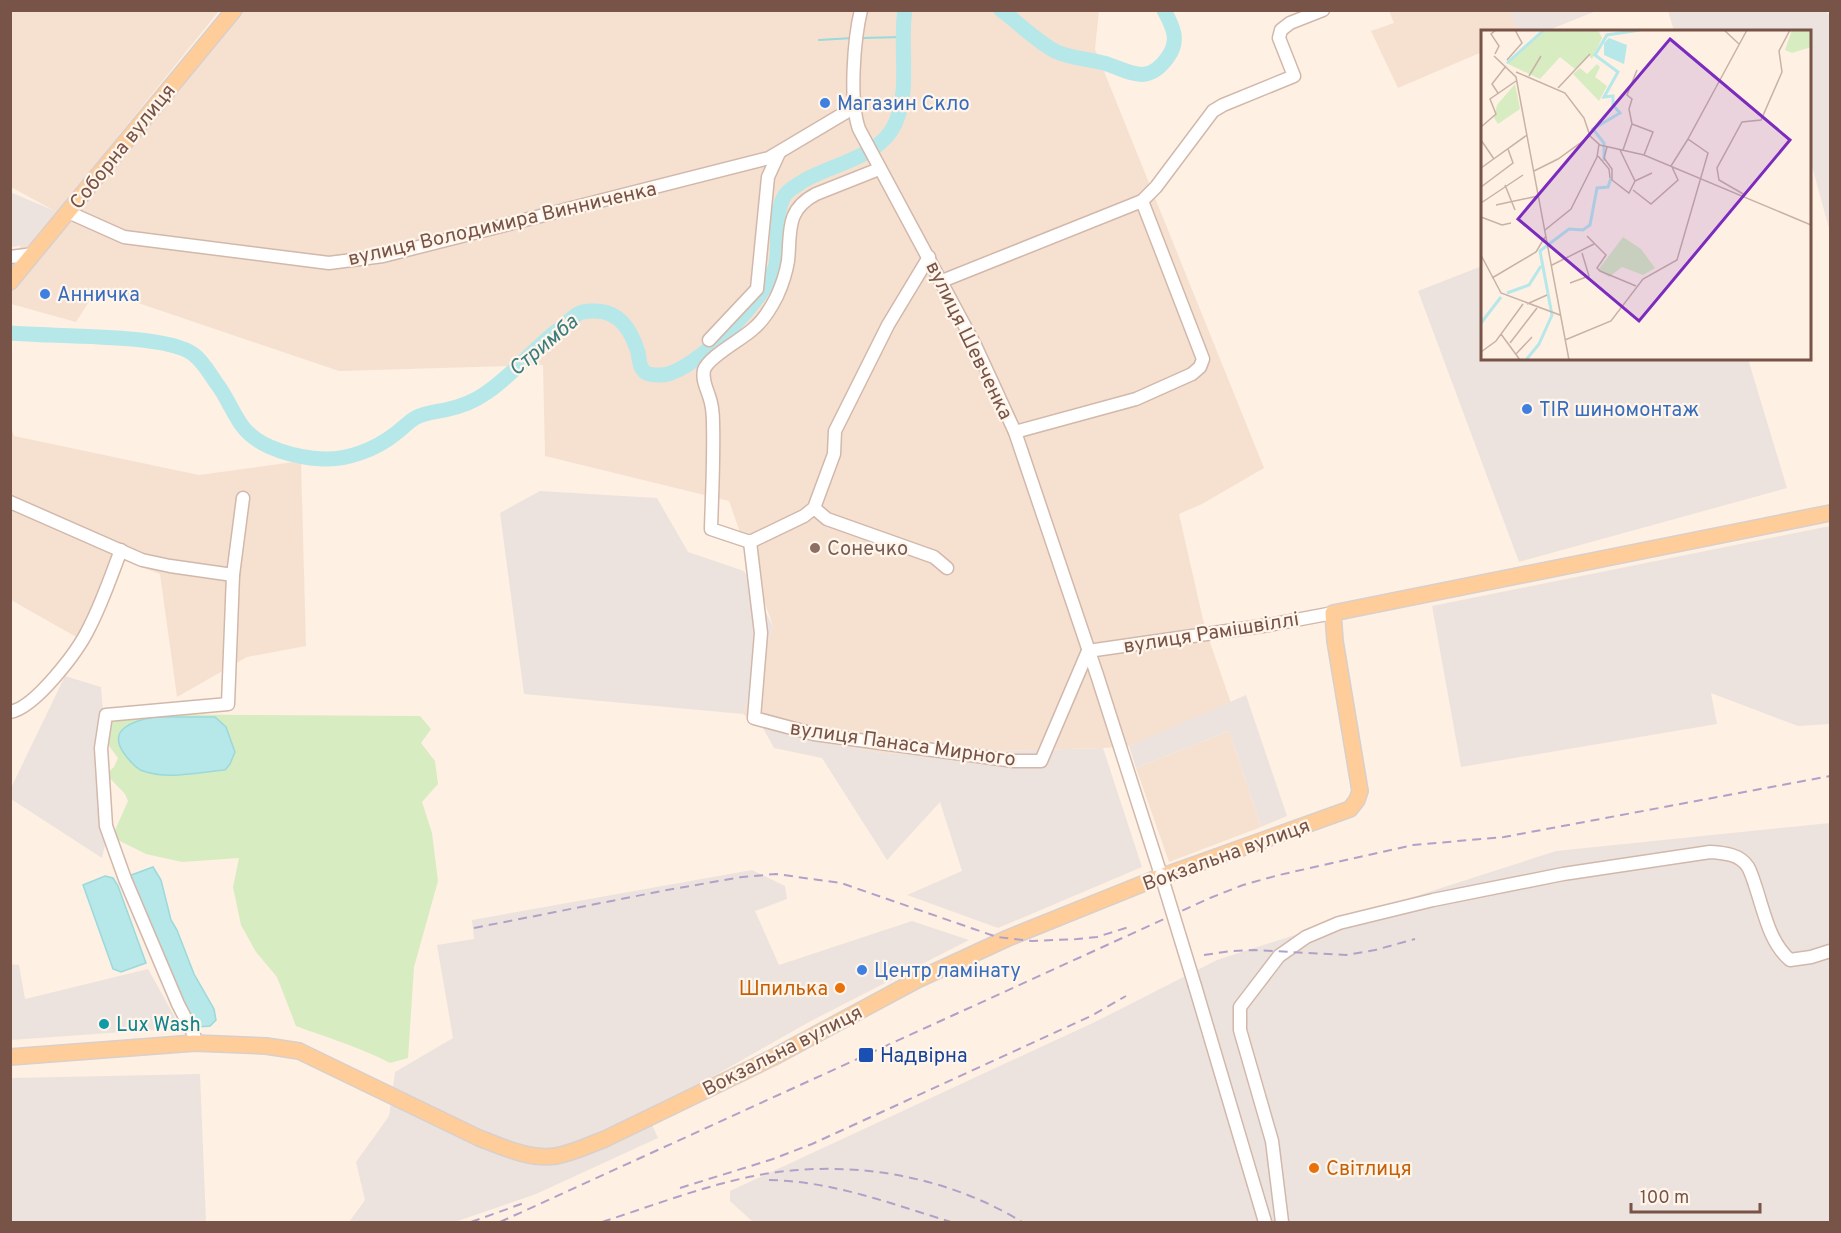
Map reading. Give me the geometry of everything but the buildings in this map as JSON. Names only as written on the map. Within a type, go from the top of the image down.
[{"type":"main road","name":"Соборна вулиця","points":[[10,282],[234,10]]},
{"type":"main road","points":[[1333,613],[1830,513]]},
{"type":"main road","name":"Вокзальна вулиця","points":[[10,1057],[195,1043],[266,1046],[298,1051],[479,1138],[510,1150],[534,1156],[555,1156],[577,1150],[605,1139],[772,1058],[917,980],[1026,930],[1152,880],[1350,809],[1357,800],[1360,790],[1335,641],[1333,613]]},
{"type":"street","points":[[942,280],[1142,201],[1156,187],[1213,111],[1294,76],[1279,38],[1281,30],[1290,23],[1323,10]]},
{"type":"street","name":"вулиця Шевченка","points":[[859,11],[853,108],[859,129],[942,280],[1015,432],[1097,675],[1174,919],[1265,1222]]},
{"type":"street","name":"вулиця Володимира Винниченка","points":[[68,213],[124,237],[329,263],[383,256],[768,158],[853,108]]},
{"type":"street","points":[[709,340],[757,289],[768,177],[779,153]]},
{"type":"street","points":[[878,165],[807,198],[800,206],[790,225],[788,261],[783,280],[769,310],[755,328],[737,343],[707,362],[703,372],[705,387],[710,397],[713,422],[711,529],[750,542],[804,516],[814,508],[834,454],[835,431],[888,325],[929,257]]},
{"type":"street","points":[[1015,432],[1136,399],[1185,377],[1200,367],[1203,359],[1142,201]]},
{"type":"street","points":[[10,257],[34,254]]},
{"type":"street","points":[[195,1043],[194,1035],[178,1004],[125,879],[106,826],[101,748],[106,715],[228,704],[232,575],[243,498]]},
{"type":"street","points":[[10,502],[142,560],[232,575]]},
{"type":"street","points":[[814,508],[827,519],[934,557],[947,568]]},
{"type":"street","name":"вулиця Панаса Мирного","points":[[750,542],[761,633],[754,718],[814,734],[1014,761],[1041,761],[1088,651]]},
{"type":"street","points":[[10,712],[24,707],[41,692],[81,642],[90,628],[122,550]]},
{"type":"street","name":"вулиця Рамішвіллі","points":[[1088,651],[1269,625],[1333,613]]},
{"type":"street","points":[[1282,1222],[1272,1141],[1240,1030],[1240,1006],[1279,956],[1306,937],[1340,923],[1433,900],[1563,874],[1710,852],[1727,853],[1739,858],[1748,867],[1774,940],[1780,951],[1790,960],[1830,951]]},
{"type":"shaded area","points":[[1517,10],[1526,30],[1481,30],[1481,52],[1398,88],[1371,31],[1394,23],[1389,11]]},
{"type":"shaded area","points":[[1825,10],[1830,16],[1830,232],[1811,163],[1811,30],[1674,30],[1668,11]]},
{"type":"shaded area","points":[[11,11],[219,11],[103,155],[233,11],[1099,11],[1095,49],[1264,468],[1202,504],[1179,514],[1205,628],[1231,703],[1129,746],[1103,748],[885,754],[763,728],[743,714],[773,626],[729,501],[545,456],[543,365],[339,371],[97,289],[76,322],[11,304],[11,257],[53,210],[11,187]]},
{"type":"shaded area","points":[[1509,11],[1596,11],[1549,30],[1518,30]]},
{"type":"shaded area","points":[[10,192],[55,211],[27,245],[11,247]]},
{"type":"shaded area","points":[[1481,266],[1481,360],[1748,360],[1787,488],[1519,562],[1418,291]]},
{"type":"shaded area","points":[[10,425],[14,436],[199,475],[301,461],[306,646],[247,657],[177,697],[160,574],[125,561],[81,642],[78,638],[11,600]]},
{"type":"shaded area","points":[[540,491],[657,498],[688,552],[744,571],[773,626],[743,714],[524,694],[500,513]]},
{"type":"shaded area","points":[[1830,526],[1830,724],[1798,726],[1711,693],[1717,724],[1461,767],[1432,606]]},
{"type":"shaded area","points":[[65,676],[101,687],[112,814],[102,858],[11,799],[10,790]]},
{"type":"shaded area","points":[[1246,695],[1287,816],[1261,827],[1229,731],[1136,768],[1129,746]]},
{"type":"shaded area","points":[[763,728],[885,754],[1103,748],[1142,867],[998,928],[907,895],[962,871],[940,802],[887,860],[822,758],[774,748]]},
{"type":"shaded area","points":[[1229,731],[1261,827],[1169,862],[1136,768]]},
{"type":"shaded area","points":[[1830,823],[1830,1222],[753,1222],[730,1201],[730,1191],[1097,1021],[1217,960],[1556,851]]},
{"type":"shaded area","points":[[752,870],[785,886],[787,899],[755,911],[779,965],[912,921],[969,940],[809,1022],[647,1114],[658,1138],[536,1194],[455,1222],[349,1222],[365,1200],[356,1162],[389,1116],[395,1072],[453,1038],[437,945],[474,939],[472,920]]},
{"type":"shaded area","points":[[11,964],[19,965],[25,999],[148,969],[181,1028],[11,1040]]},
{"type":"shaded area","points":[[200,1074],[206,1222],[11,1222],[11,1078]]},
{"type":"green space","points":[[123,714],[420,716],[431,729],[421,743],[435,761],[438,784],[422,802],[432,833],[438,881],[414,967],[408,1058],[390,1063],[356,1047],[296,1026],[277,977],[256,952],[241,925],[233,887],[239,858],[182,862],[146,854],[112,837],[128,801],[125,794],[106,774],[114,767],[118,758],[98,731]]},
{"type":"water","points":[[154,717],[215,717],[226,727],[235,752],[230,764],[225,770],[184,775],[153,774],[138,769],[120,747],[118,740],[120,733],[130,724]]},
{"type":"water","points":[[153,867],[161,880],[171,920],[194,974],[214,1009],[216,1020],[210,1026],[198,1027],[192,1021],[126,877]]},
{"type":"water","points":[[105,876],[113,878],[118,886],[146,963],[121,972],[113,969],[83,885]]},
{"type":"waterway","name":"Стримба","points":[[10,333],[133,339],[179,347],[193,354],[203,364],[221,389],[239,422],[250,435],[280,451],[324,459],[343,458],[371,449],[418,416],[456,407],[477,399],[496,386],[549,337],[582,312],[605,312],[624,324],[632,337],[641,366],[646,373],[660,375],[674,372],[691,362],[728,332],[760,295],[771,278],[777,256],[779,211],[785,195],[792,188],[816,174],[867,152],[888,135],[900,110],[904,82],[905,10]]},
{"type":"waterway","name":"Стримба","points":[[1001,10],[1035,38],[1057,52],[1140,74],[1147,74],[1161,66],[1172,51],[1174,34],[1164,10]]},
{"type":"waterway","points":[[861,38],[903,37]]},
{"type":"waterway","points":[[819,40],[853,38]]},
{"type":"railway","points":[[500,1222],[1243,885],[1413,845],[1504,837],[1830,776]]},
{"type":"railway","points":[[474,928],[667,890],[742,877],[776,874],[841,883],[997,937],[1032,941],[1077,939],[1097,937],[1132,926]]},
{"type":"railway","points":[[1204,955],[1254,950],[1346,955],[1415,939]]},
{"type":"railway","points":[[680,1188],[773,1159],[812,1144],[1091,1016],[1126,996]]},
{"type":"railway","points":[[602,1222],[735,1180],[788,1171],[823,1169],[892,1174],[927,1182],[960,1192],[1022,1222]]},
{"type":"railway","points":[[769,1180],[816,1184],[839,1189],[951,1222]]},
{"type":"railway","points":[[471,1222],[524,1203]]},
{"type":"place","name":"Магазин Скло","points":[[825,103]]},
{"type":"place","name":"Анничка","points":[[45,294]]},
{"type":"place","name":"TIR шиномонтаж","points":[[1527,409]]},
{"type":"place","name":"Сонечко","points":[[815,548]]},
{"type":"place","name":"Центр ламінату","points":[[862,970]]},
{"type":"place","name":"Шпилька","points":[[840,988]]},
{"type":"place","name":"Lux Wash","points":[[104,1024]]},
{"type":"place","name":"Надвірна","points":[[866,1055]]},
{"type":"place","name":"Світлиця","points":[[1314,1168]]}]
